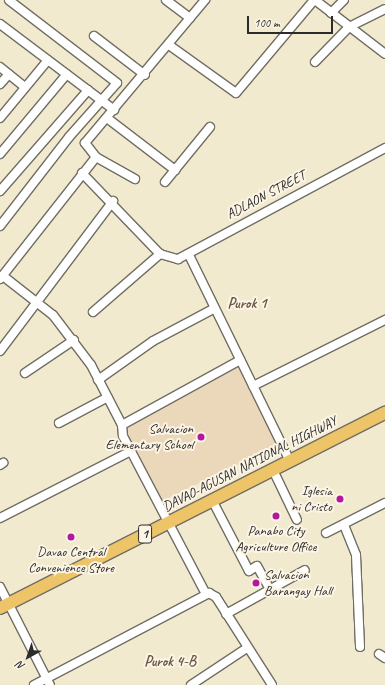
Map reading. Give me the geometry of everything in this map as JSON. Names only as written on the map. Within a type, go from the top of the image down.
[{"type":"highway","name":"DAVAO-AGUSAN NATIONAL HIGHWAY","points":[[3,599],[93,556],[344,429],[385,404]]},
{"type":"highway","name":"DAVAO-AGUSAN NATIONAL HIGHWAY","points":[[344,429],[385,413]]},
{"type":"highway","name":"DAVAO-AGUSAN NATIONAL HIGHWAY","points":[[167,519],[212,500],[229,487],[273,470],[288,457]]},
{"type":"street","points":[[0,226],[69,137],[116,86],[116,81],[8,0]]},
{"type":"street","points":[[166,0],[190,18]]},
{"type":"street","points":[[135,179],[96,157],[85,143],[145,75],[205,0]]},
{"type":"street","points":[[331,13],[344,0]]},
{"type":"street","points":[[169,45],[236,93],[318,1],[349,27],[384,51]]},
{"type":"street","points":[[315,62],[349,27],[385,9]]},
{"type":"street","points":[[0,24],[114,110]]},
{"type":"street","points":[[94,36],[145,75]]},
{"type":"street","points":[[0,118],[48,60]]},
{"type":"street","points":[[0,67],[25,87]]},
{"type":"street","points":[[0,84],[9,74]]},
{"type":"street","points":[[0,154],[67,74]]},
{"type":"street","points":[[0,191],[88,90]]},
{"type":"street","points":[[107,118],[175,170]]},
{"type":"street","points":[[165,182],[210,127]]},
{"type":"street","name":"ADLAON STREET","points":[[160,254],[172,259],[189,255],[255,215],[385,148]]},
{"type":"street","points":[[96,157],[1,278],[38,302],[74,340],[108,397],[122,425],[131,451],[206,594]]},
{"type":"street","points":[[82,173],[113,201],[160,254],[93,312]]},
{"type":"street","points":[[0,351],[113,201]]},
{"type":"street","points":[[189,255],[288,457]]},
{"type":"street","points":[[98,380],[140,349],[215,308]]},
{"type":"street","points":[[253,386],[385,320]]},
{"type":"street","points":[[25,373],[74,340]]},
{"type":"street","points":[[122,425],[240,360]]},
{"type":"street","points":[[59,423],[108,397]]},
{"type":"street","points":[[0,518],[131,451]]},
{"type":"street","points":[[273,470],[298,520]]},
{"type":"street","points":[[212,500],[249,571],[257,566],[270,588]]},
{"type":"street","points":[[326,533],[385,503]]},
{"type":"street","points":[[344,525],[356,556],[360,647]]},
{"type":"street","points":[[226,614],[270,588],[305,570]]},
{"type":"street","points":[[34,685],[49,682],[206,594],[214,595],[272,685]]},
{"type":"street","points":[[3,599],[49,682]]},
{"type":"street","points":[[191,685],[248,648]]},
{"type":"shaded area","name":"Salvacion Elementary School","points":[[235,366],[243,371],[278,445],[160,502],[124,429]]},
{"type":"place","name":"Salvacion Elementary School","points":[[201,437]]},
{"type":"place","name":"Iglesia ni Cristo","points":[[340,499]]},
{"type":"place","name":"Panabo City Agriculture Office","points":[[276,516]]},
{"type":"place","name":"Davao Central Convenience Store","points":[[71,537]]},
{"type":"place","name":"Salvacion Barangay Hall","points":[[256,583]]},
{"type":"district","name":"Purok 1","points":[[247,304]]},
{"type":"district","name":"Purok 4-B","points":[[170,662]]}]
